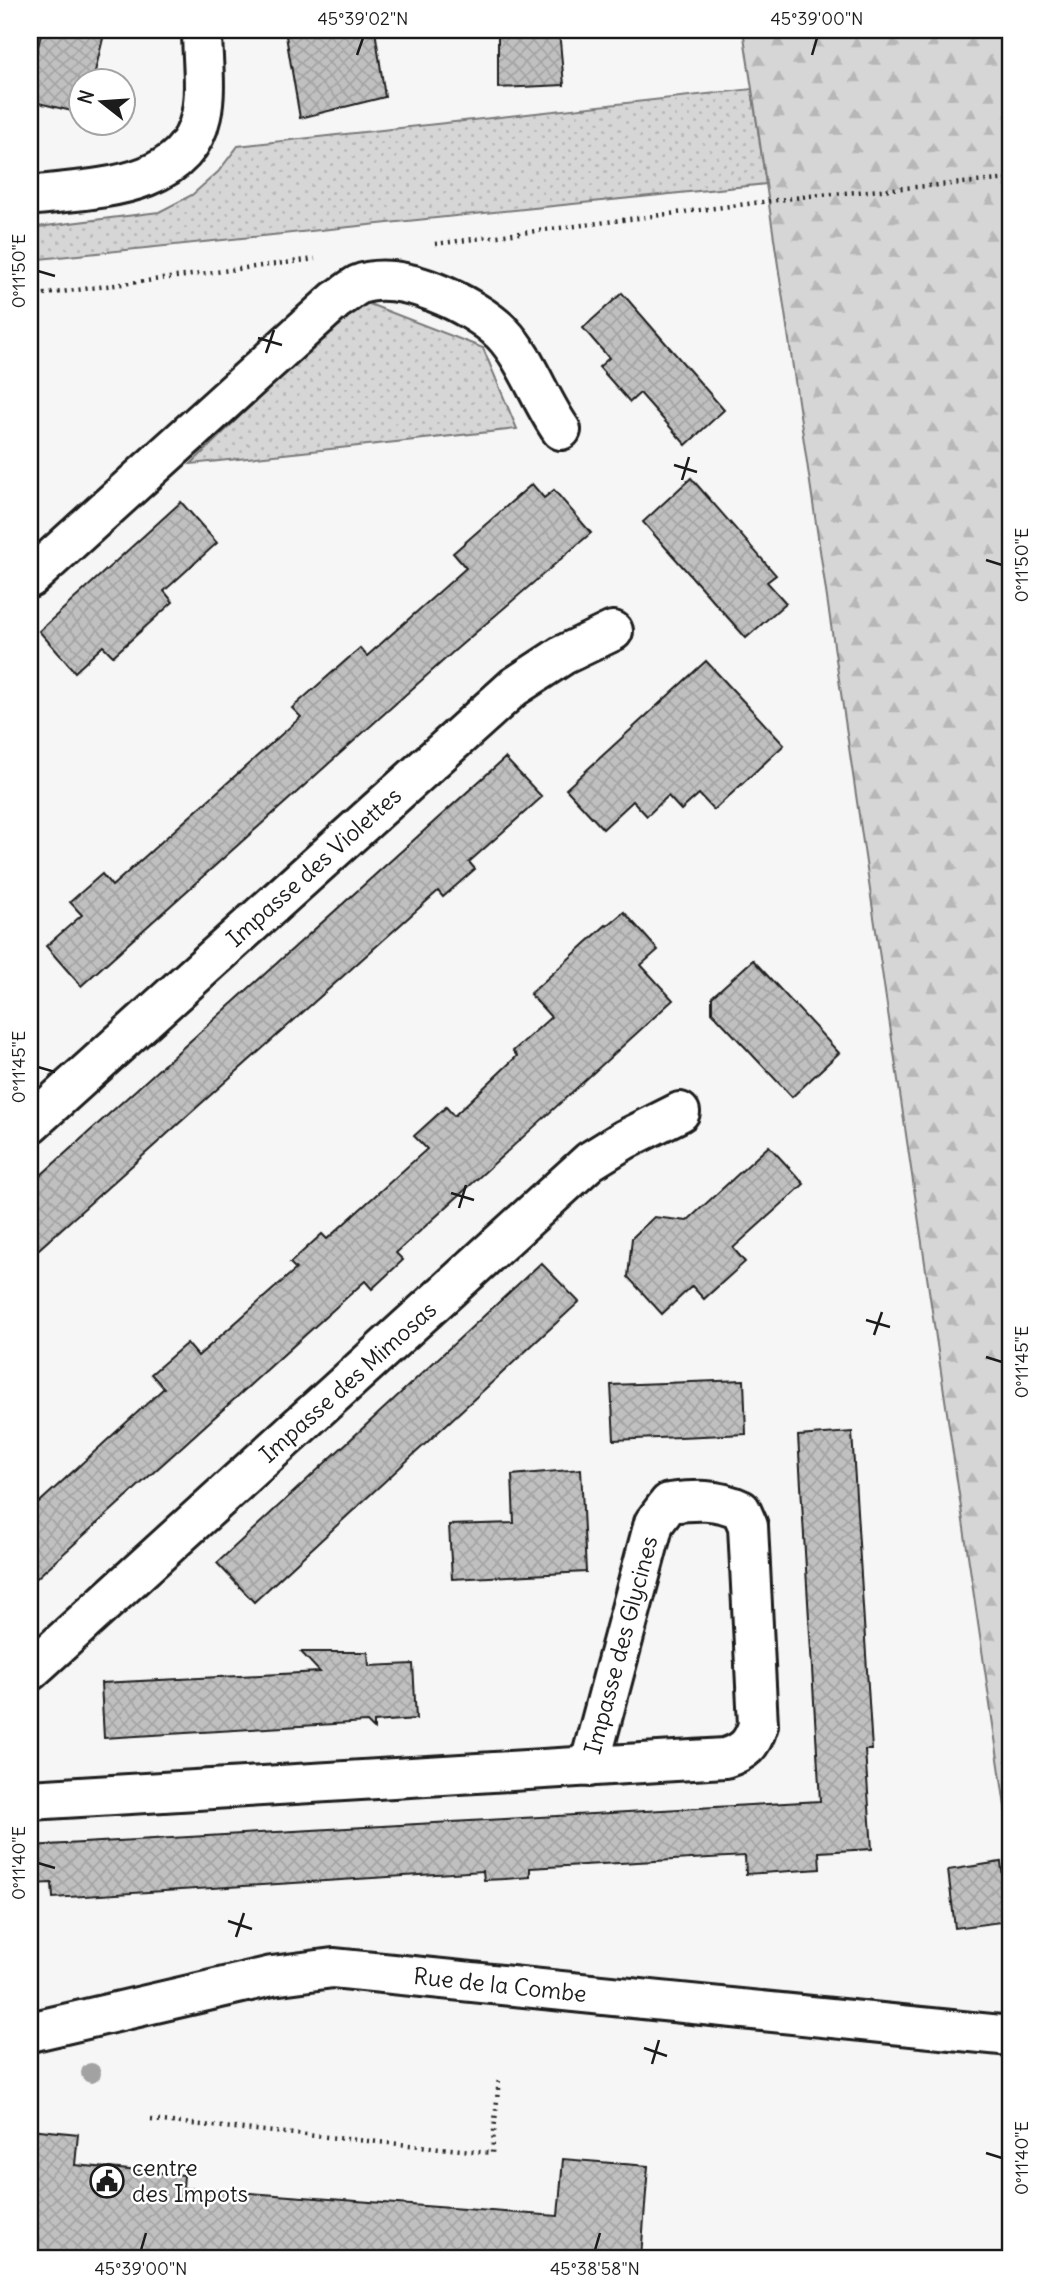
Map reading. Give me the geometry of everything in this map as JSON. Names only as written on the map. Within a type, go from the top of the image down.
[{"type":"street","points":[[30,196],[132,182],[162,171],[172,162],[190,144],[201,115],[202,30]]},
{"type":"street","points":[[30,578],[336,300],[359,285],[382,280],[416,286],[457,301],[485,318],[503,334],[542,402],[561,429]]},
{"type":"street","name":"Impasse des Violettes","points":[[30,1124],[514,687],[563,655],[613,631]]},
{"type":"street","name":"Impasse des Mimosas","points":[[30,1671],[590,1161],[624,1140],[680,1112]]},
{"type":"street","name":"Impasse des Glycines","points":[[30,1800],[589,1767],[725,1758],[743,1752],[754,1738],[758,1725],[748,1526],[741,1510],[725,1502],[696,1500],[669,1503],[654,1523],[589,1767]]},
{"type":"street","name":"Rue de la Combe","points":[[30,2032],[272,1976],[333,1968],[993,2035]]},
{"type":"path","points":[[809,195],[1011,179]]},
{"type":"path","points":[[151,2120],[492,2153],[499,2078]]},
{"type":"green space","points":[[743,30],[1011,30],[1011,1847],[752,89]]},
{"type":"green space","points":[[752,89],[766,184],[30,260],[30,228],[159,212],[192,195],[218,172],[238,146]]},
{"type":"green space","points":[[359,300],[483,348],[517,429],[191,464]]},
{"type":"building","points":[[42,30],[105,30],[96,66],[66,66],[66,110],[30,101],[30,79]]},
{"type":"building","points":[[285,30],[375,30],[385,97],[300,118]]},
{"type":"building","points":[[498,30],[559,30],[564,85],[498,88]]},
{"type":"building","points":[[622,293],[724,410],[686,445],[640,393],[630,402],[599,367],[609,358],[583,328]]},
{"type":"building","points":[[691,478],[776,575],[767,582],[786,603],[746,638],[643,522]]},
{"type":"building","points":[[532,484],[544,498],[554,490],[591,533],[453,652],[81,986],[46,946],[82,915],[70,902],[102,874],[112,886],[301,717],[292,708],[360,648],[367,656],[466,568],[453,553]]},
{"type":"building","points":[[181,502],[217,543],[164,591],[173,602],[113,656],[103,646],[75,672],[39,631]]},
{"type":"building","points":[[706,661],[784,745],[714,810],[699,794],[681,810],[668,796],[647,816],[633,801],[603,829],[566,789]]},
{"type":"building","points":[[505,758],[542,797],[469,862],[475,869],[443,897],[438,891],[30,1257],[30,1185]]},
{"type":"building","points":[[624,912],[658,950],[641,965],[673,1000],[396,1253],[403,1260],[372,1289],[365,1281],[30,1584],[30,1511],[164,1388],[151,1374],[187,1343],[198,1356],[296,1269],[290,1263],[322,1234],[327,1239],[427,1149],[414,1136],[446,1107],[454,1116],[517,1056],[513,1051],[551,1017],[530,994]]},
{"type":"building","points":[[753,960],[839,1053],[792,1097],[712,1012],[712,997]]},
{"type":"building","points":[[769,1146],[804,1184],[733,1248],[745,1262],[704,1299],[692,1286],[662,1314],[628,1277],[632,1238],[654,1217],[687,1221]]},
{"type":"building","points":[[541,1263],[579,1302],[254,1602],[217,1563]]},
{"type":"building","points":[[744,1380],[746,1434],[614,1440],[611,1385]]},
{"type":"building","points":[[852,1432],[872,1750],[865,1750],[872,1849],[819,1852],[820,1869],[746,1874],[745,1856],[530,1868],[530,1877],[505,1879],[484,1880],[483,1871],[53,1898],[52,1883],[30,1884],[30,1846],[820,1801],[798,1436]]},
{"type":"building","points":[[581,1469],[586,1572],[452,1579],[449,1525],[514,1523],[512,1475]]},
{"type":"building","points":[[301,1652],[368,1652],[369,1666],[413,1664],[416,1719],[374,1722],[374,1729],[367,1722],[104,1738],[101,1683],[320,1672]]},
{"type":"building","points":[[1001,1862],[1009,1921],[955,1928],[948,1870]]},
{"type":"building","name":"centre des Impots","points":[[30,2129],[78,2134],[75,2165],[184,2175],[183,2188],[558,2216],[563,2159],[648,2166],[641,2258],[30,2258]]},
{"type":"place","name":"centre des Impots","points":[[107,2181]]}]
